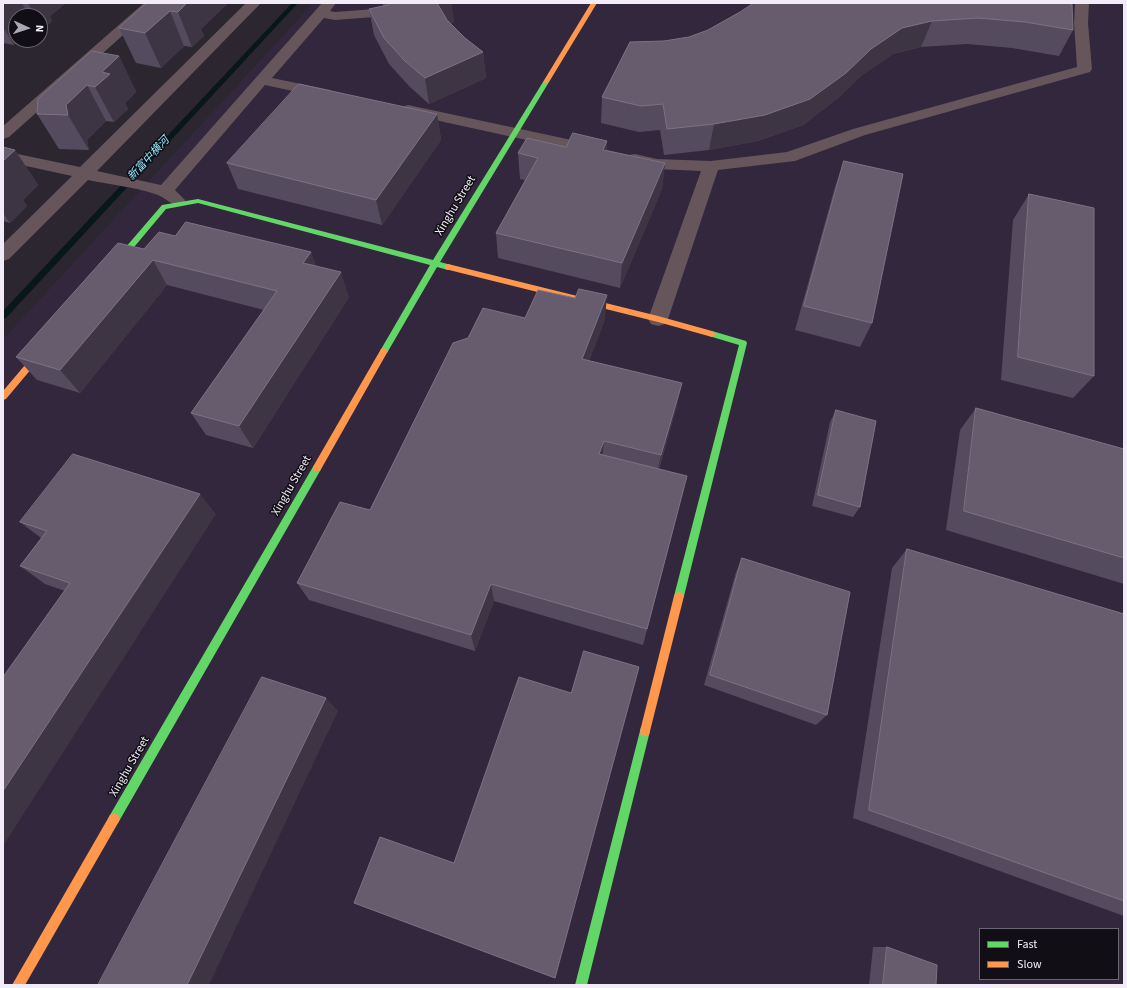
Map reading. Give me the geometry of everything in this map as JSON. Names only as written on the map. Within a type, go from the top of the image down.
[{"type":"street","points":[[3,134],[152,3]]},
{"type":"street","points":[[3,255],[254,3]]},
{"type":"street","name":"Xinghu Street","points":[[18,985],[435,264],[594,3]]},
{"type":"street","points":[[392,106],[657,164],[712,166],[789,157],[859,132],[1085,69],[1081,23],[1082,3]]},
{"type":"street","points":[[158,190],[262,80],[325,8],[335,16],[375,13]]},
{"type":"street","points":[[262,80],[338,96]]},
{"type":"street","points":[[3,156],[158,190],[182,204]]},
{"type":"street","points":[[658,319],[712,166]]},
{"type":"street","points":[[104,278],[164,207],[198,201],[435,264],[658,319],[743,343],[582,985]]},
{"type":"street","points":[[3,397],[53,338]]},
{"type":"shaded area","points":[[313,3],[1124,3],[1124,985],[3,985],[3,339]]},
{"type":"building","points":[[147,3],[187,3],[178,12],[170,11],[145,33],[119,28]]},
{"type":"building","points":[[387,3],[437,3],[447,20],[465,38],[483,52],[425,78],[405,61],[384,38],[369,9],[388,5]]},
{"type":"building","points":[[754,3],[1063,3],[1072,4],[1073,30],[1025,22],[978,18],[932,21],[902,28],[871,49],[846,73],[810,99],[765,115],[714,124],[667,129],[663,104],[641,106],[602,97],[630,42],[664,41],[689,37],[708,30]]},
{"type":"building","points":[[92,51],[119,56],[102,72],[110,74],[95,87],[87,85],[66,105],[68,115],[37,114],[38,99]]},
{"type":"building","points":[[299,84],[437,114],[376,200],[227,163]]},
{"type":"building","points":[[573,133],[607,141],[603,150],[665,163],[622,263],[496,233],[538,158],[518,153],[527,138],[566,147]]},
{"type":"building","points":[[3,147],[15,150],[3,161]]},
{"type":"building","points":[[844,161],[903,174],[872,323],[804,306]]},
{"type":"building","points":[[1029,194],[1094,208],[1094,376],[1018,357]]},
{"type":"building","points":[[186,222],[311,252],[303,263],[341,272],[239,426],[191,413],[277,291],[153,260],[60,370],[16,357],[118,243],[144,249],[159,232],[175,236]]},
{"type":"building","points":[[579,289],[607,295],[582,359],[682,383],[661,455],[604,441],[599,454],[687,476],[647,629],[491,584],[471,635],[297,583],[340,502],[370,510],[453,343],[468,338],[483,308],[525,318],[538,290],[575,298]]},
{"type":"building","points":[[976,408],[1124,449],[1124,558],[964,511]]},
{"type":"building","points":[[836,410],[876,421],[860,507],[818,495]]},
{"type":"building","points":[[73,454],[200,494],[3,791],[3,677],[70,583],[20,566],[47,531],[20,522]]},
{"type":"building","points":[[907,549],[1124,614],[1124,901],[869,810]]},
{"type":"building","points":[[742,558],[850,592],[827,715],[710,675]]},
{"type":"building","points":[[584,651],[639,667],[555,978],[354,903],[380,837],[454,863],[519,677],[571,693]]},
{"type":"building","points":[[262,677],[326,698],[187,985],[98,985]]},
{"type":"building","points":[[887,947],[937,965],[936,985],[883,985]]},
{"type":"waterway","name":"新富中横河","points":[[3,316],[295,3]]},
{"type":"traffic: fast","points":[[384,351],[425,280],[546,82]]},
{"type":"traffic: fast","points":[[111,269],[164,207],[198,201],[448,267]]},
{"type":"traffic: fast","points":[[679,596],[743,343],[712,334]]},
{"type":"traffic: fast","points":[[114,819],[317,468]]},
{"type":"traffic: fast","points":[[581,985],[645,731]]},
{"type":"traffic: slow","points":[[546,82],[594,3]]},
{"type":"traffic: slow","points":[[448,267],[658,319],[712,334]]},
{"type":"traffic: slow","points":[[3,397],[45,347]]},
{"type":"traffic: slow","points":[[317,468],[384,351]]},
{"type":"traffic: slow","points":[[645,731],[679,596]]},
{"type":"traffic: slow","points":[[18,985],[114,819]]}]
